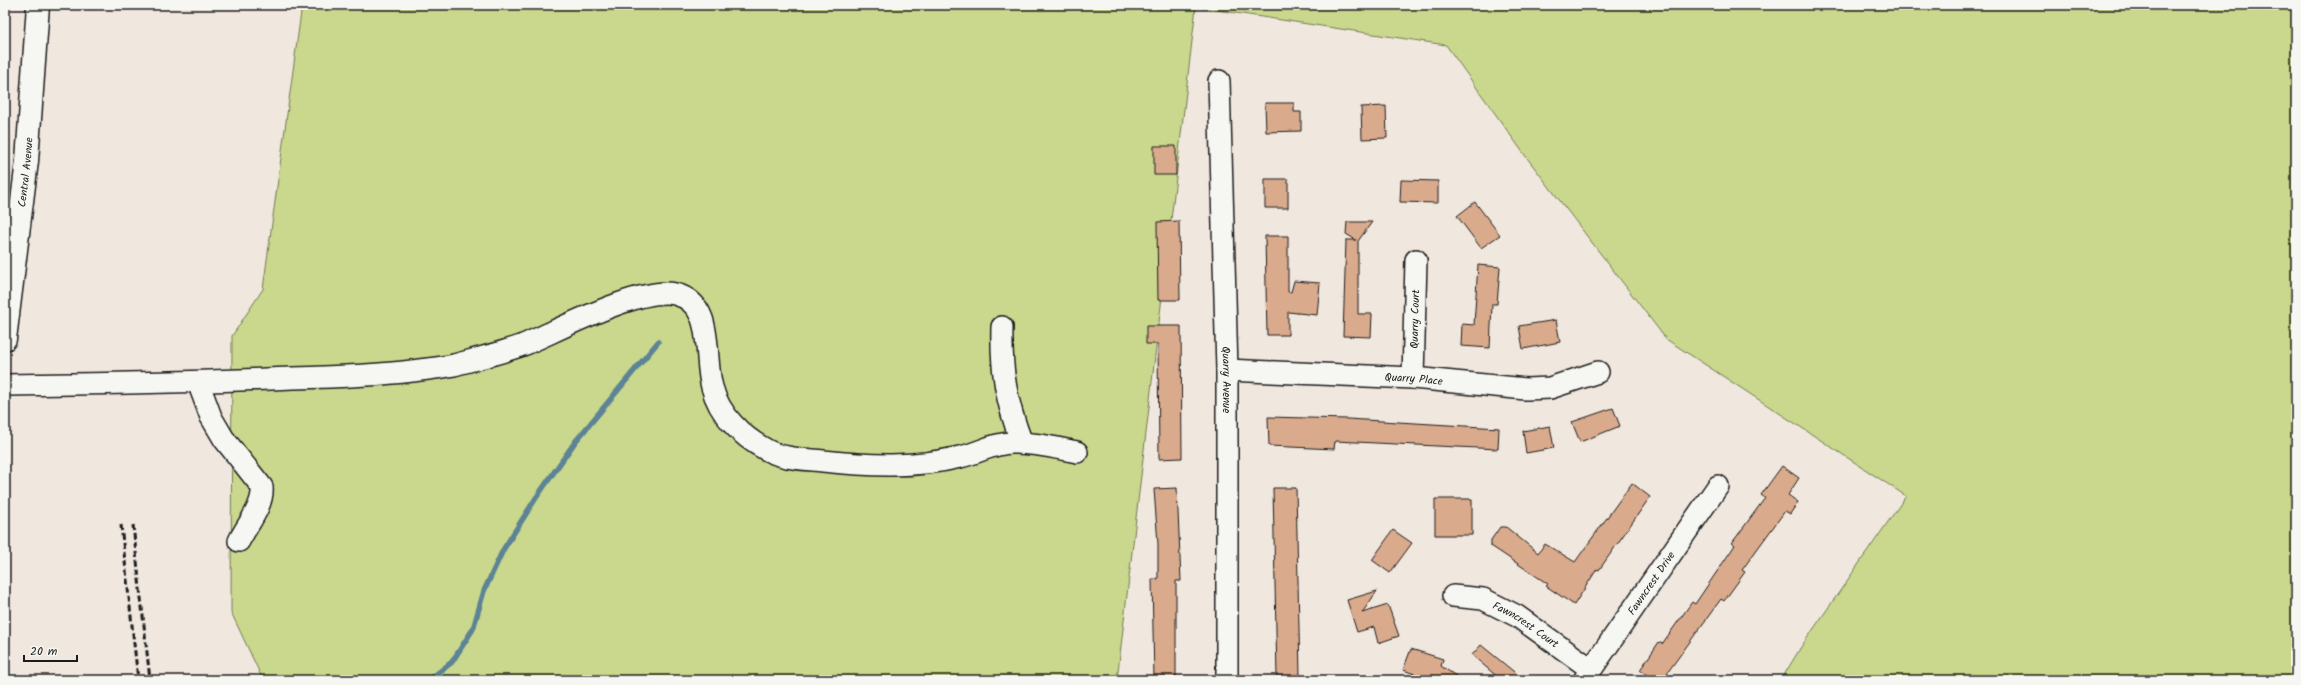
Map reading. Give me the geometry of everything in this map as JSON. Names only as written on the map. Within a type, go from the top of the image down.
[{"type":"main road","name":"Central Avenue","points":[[5,338],[27,161],[38,5]]},
{"type":"street","name":"Quarry Avenue","points":[[1219,81],[1227,370],[1227,680]]},
{"type":"street","name":"Quarry Court","points":[[1413,378],[1416,260]]},
{"type":"street","points":[[5,385],[198,382],[377,375],[450,366],[518,346],[624,303],[649,295],[665,294],[676,295],[693,303],[700,313],[706,327],[706,358],[712,388],[719,404],[728,419],[747,437],[767,451],[795,459],[870,466],[926,463],[963,457],[994,444],[1022,443],[1077,452]]},
{"type":"street","points":[[1002,327],[1001,356],[1006,396],[1022,443]]},
{"type":"street","name":"Quarry Place","points":[[1227,370],[1413,378],[1541,389],[1550,388],[1598,372]]},
{"type":"street","points":[[198,382],[211,417],[224,439],[262,486],[262,494],[256,511],[239,541]]},
{"type":"street","name":"Fawncrest Drive","points":[[1587,674],[1718,486]]},
{"type":"street","name":"Fawncrest Court","points":[[1453,596],[1483,599],[1517,616],[1587,674]]},
{"type":"green space","points":[[302,5],[2296,5],[2296,680],[1781,680],[1801,647],[1906,496],[1666,339],[1524,154],[1446,45],[1196,7],[1117,680],[263,680],[231,612],[232,336],[263,289]]},
{"type":"building","points":[[1265,103],[1294,103],[1294,112],[1301,112],[1301,131],[1266,132]]},
{"type":"building","points":[[1386,106],[1387,138],[1362,139],[1361,107]]},
{"type":"building","points":[[1154,146],[1176,146],[1176,175],[1154,175]]},
{"type":"building","points":[[1265,179],[1288,179],[1288,208],[1265,208]]},
{"type":"building","points":[[1401,180],[1438,181],[1438,203],[1400,202]]},
{"type":"building","points":[[1475,202],[1500,235],[1481,248],[1457,216]]},
{"type":"building","points":[[1179,221],[1180,300],[1158,300],[1157,222]]},
{"type":"building","points":[[1347,222],[1372,222],[1358,241],[1358,314],[1372,314],[1371,337],[1343,336],[1346,240],[1356,240],[1346,234]]},
{"type":"building","points":[[1265,236],[1288,236],[1288,292],[1291,292],[1294,281],[1320,283],[1317,315],[1288,312],[1288,335],[1267,335]]},
{"type":"building","points":[[1478,265],[1500,267],[1497,304],[1492,304],[1490,348],[1461,346],[1462,324],[1474,325]]},
{"type":"building","points":[[1556,320],[1560,342],[1523,349],[1519,326]]},
{"type":"building","points":[[1146,326],[1181,326],[1182,458],[1159,459],[1158,344],[1146,344]]},
{"type":"building","points":[[1613,408],[1620,426],[1580,442],[1572,422]]},
{"type":"building","points":[[1268,417],[1348,419],[1499,428],[1498,449],[1335,441],[1334,449],[1269,446]]},
{"type":"building","points":[[1550,426],[1554,448],[1526,453],[1523,431]]},
{"type":"building","points":[[1782,466],[1799,478],[1788,495],[1798,502],[1790,514],[1785,511],[1742,570],[1745,572],[1724,601],[1721,599],[1662,680],[1654,680],[1640,670],[1659,642],[1662,644],[1692,602],[1695,604],[1735,545],[1732,543],[1765,498],[1761,495]]},
{"type":"building","points":[[1632,483],[1650,497],[1599,570],[1597,569],[1574,605],[1546,586],[1548,584],[1491,546],[1491,540],[1500,527],[1506,527],[1538,553],[1545,544],[1575,562]]},
{"type":"building","points":[[1177,488],[1181,581],[1176,581],[1176,680],[1154,680],[1152,579],[1158,579],[1158,544],[1154,489]]},
{"type":"building","points":[[1273,488],[1296,488],[1300,676],[1277,677]]},
{"type":"building","points":[[1435,499],[1472,499],[1472,535],[1435,535]]},
{"type":"building","points":[[1393,530],[1412,543],[1390,573],[1372,560]]},
{"type":"building","points":[[1377,591],[1362,613],[1388,605],[1399,636],[1378,643],[1374,627],[1357,632],[1347,600]]},
{"type":"building","points":[[1481,645],[1524,680],[1501,680],[1472,655]]},
{"type":"building","points":[[1411,649],[1443,659],[1441,666],[1462,680],[1433,680],[1403,670]]},
{"type":"waterway","points":[[429,680],[452,662],[473,629],[484,591],[503,550],[536,498],[575,442],[658,342]]},
{"type":"railway","points":[[121,525],[138,680]]},
{"type":"railway","points":[[133,525],[150,680]]}]
